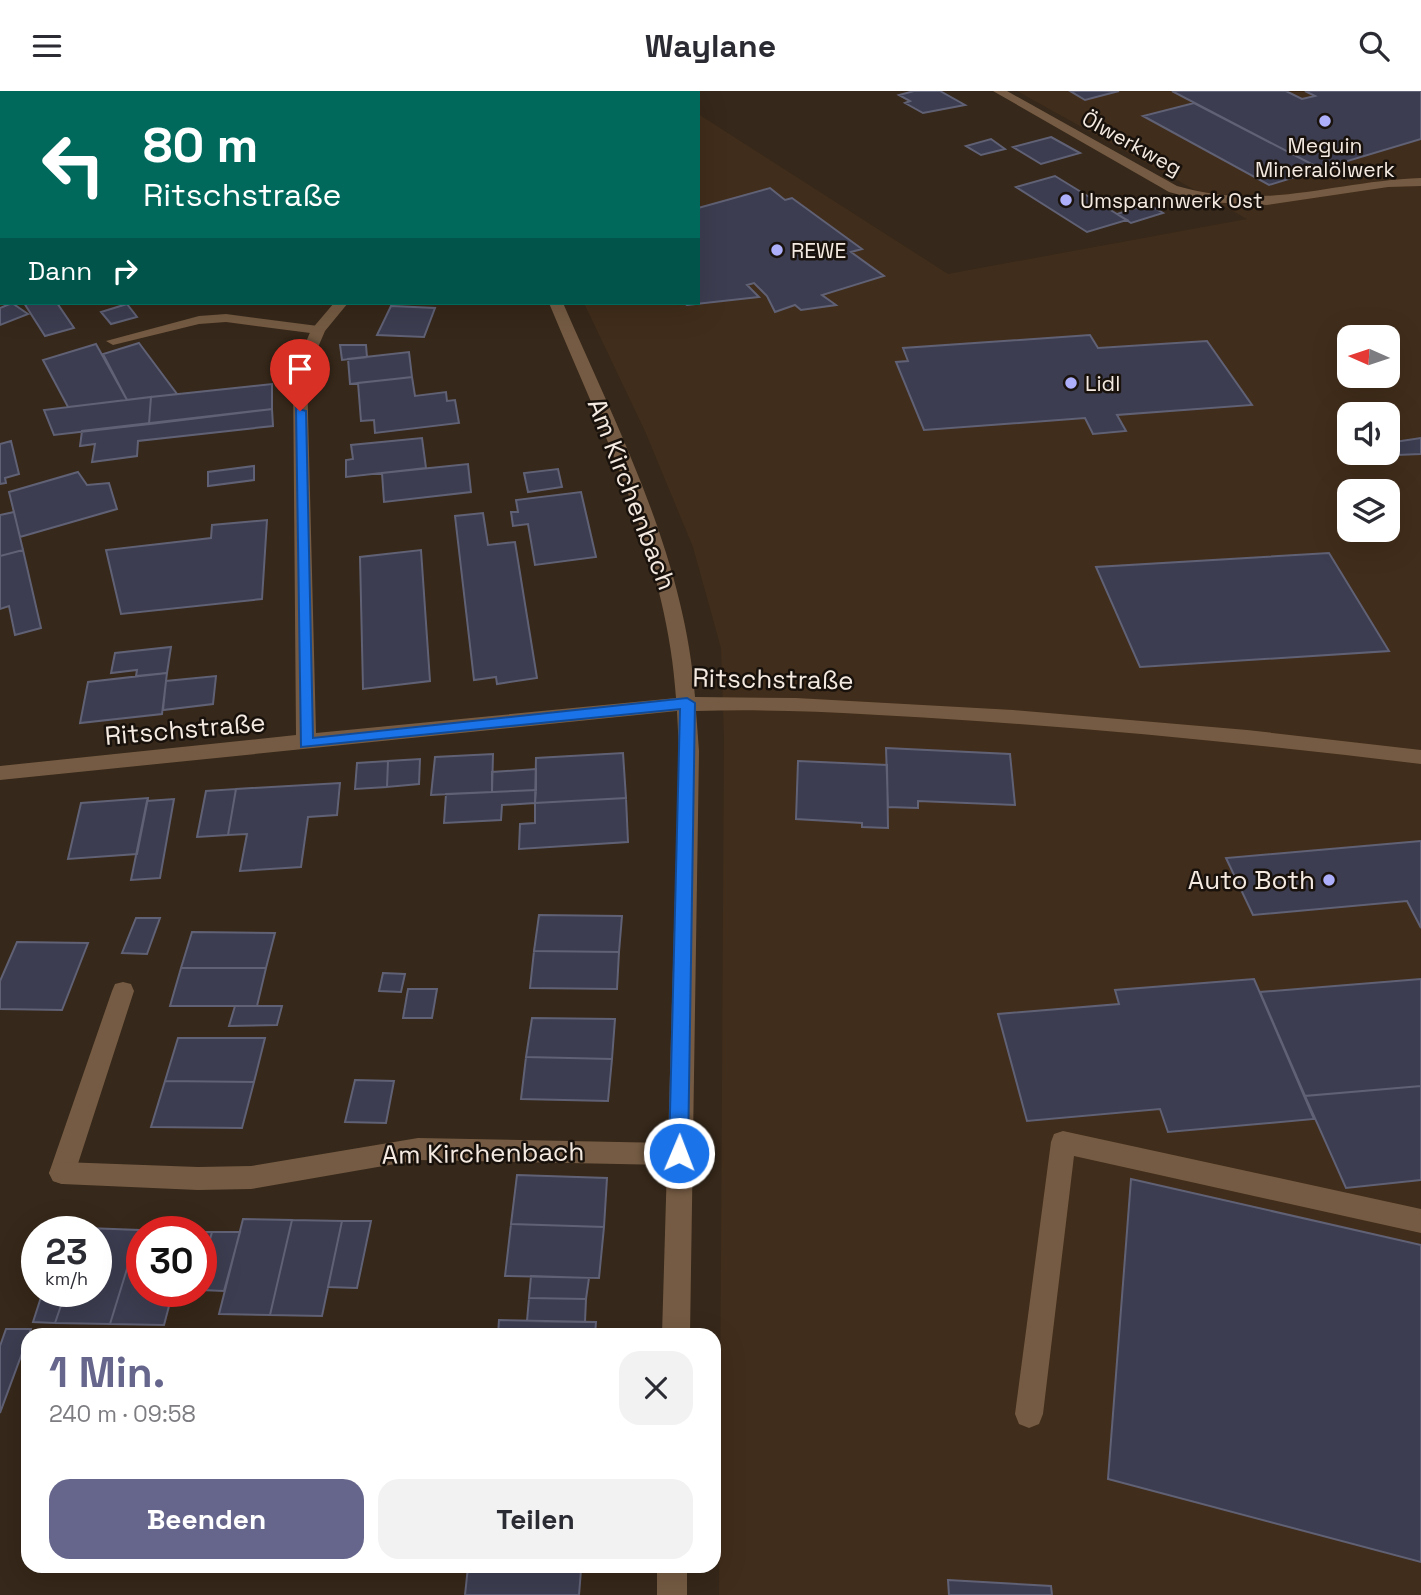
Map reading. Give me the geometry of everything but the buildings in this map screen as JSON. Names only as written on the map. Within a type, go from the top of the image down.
[{"type":"street","name":"Ölwerkweg","points":[[999,91],[1173,189],[1198,198],[1234,205],[1258,204],[1366,185],[1421,182]]},
{"type":"street","points":[[306,744],[299,373],[318,330],[339,305]]},
{"type":"street","name":"Am Kirchenbach","points":[[557,305],[649,525],[666,575],[677,622],[687,703],[676,1328]]},
{"type":"street","points":[[113,341],[199,320],[226,318],[318,330]]},
{"type":"street","name":"Ritschstraße","points":[[0,773],[306,744],[687,703],[786,702],[998,716],[1239,736],[1421,757]]},
{"type":"street","name":"Am Kirchenbach","points":[[123,991],[62,1173],[241,1178],[277,1175],[379,1152],[418,1149],[679,1153]]},
{"type":"street","points":[[1029,1414],[1063,1142],[1421,1221]]},
{"type":"street","points":[[671,1595],[672,1573]]},
{"type":"shaded area","points":[[1017,91],[1421,91],[1421,1595],[719,1595],[724,738],[721,648],[693,547],[645,431],[585,305],[700,305],[700,115],[948,274],[1247,219]]},
{"type":"place","name":"Meguin Mineralölwerk","points":[[1325,121]]},
{"type":"place","name":"Umspannwerk Ost","points":[[1066,200]]},
{"type":"place","name":"REWE","points":[[777,250]]},
{"type":"place","name":"Lidl","points":[[1071,383]]},
{"type":"place","name":"Auto Both","points":[[1329,880]]},
{"type":"route","points":[[300,411],[306,744],[687,703],[689,751],[679,1153]]}]
